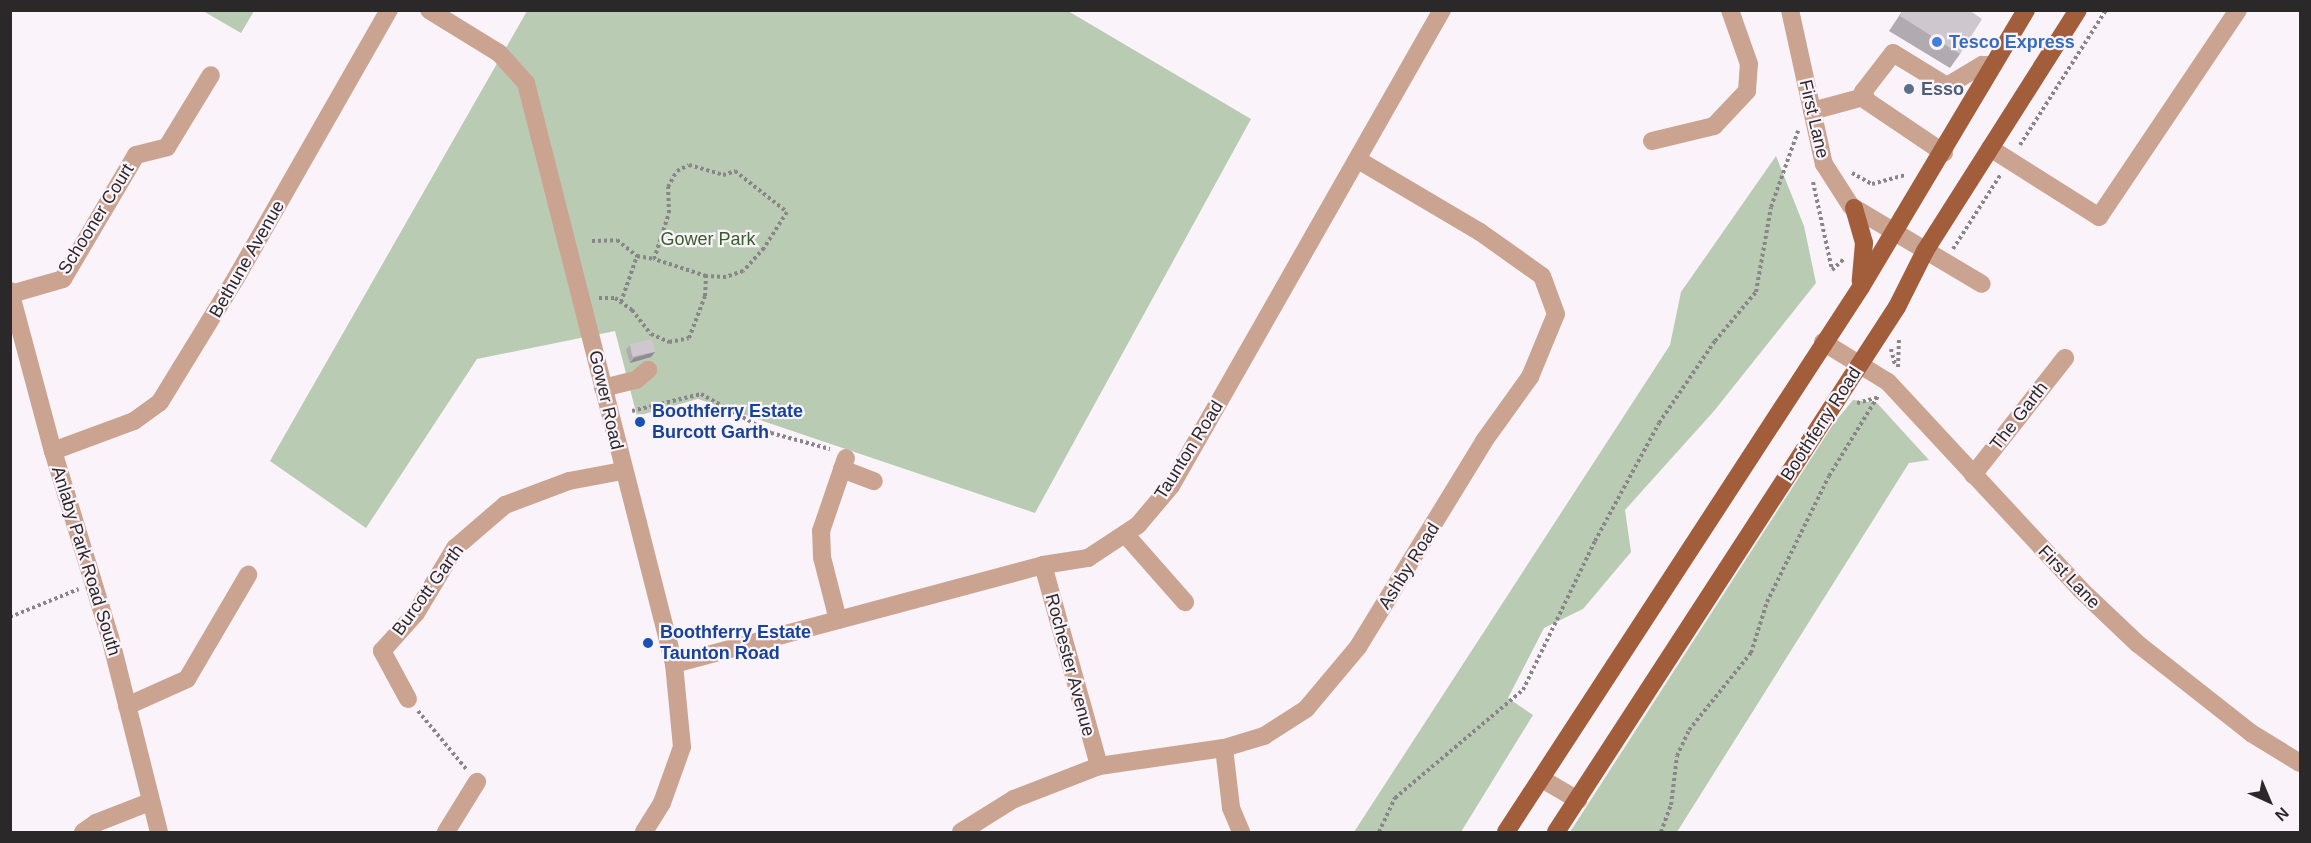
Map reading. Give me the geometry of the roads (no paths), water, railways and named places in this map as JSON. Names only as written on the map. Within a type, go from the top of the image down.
[{"type":"main road","points":[[1506,832],[1859,289],[1944,153],[1991,65],[2026,10]]},
{"type":"main road","name":"Boothferry Road","points":[[1556,832],[1897,307],[1925,250],[2078,10]]},
{"type":"main road","points":[[1854,208],[1864,243],[1859,289]]},
{"type":"street","name":"Bethune Avenue","points":[[53,451],[134,421],[159,402],[236,278],[389,10]]},
{"type":"street","name":"Gower Road","points":[[429,10],[499,53],[526,83],[622,471],[674,664],[682,747],[662,803],[644,832]]},
{"type":"street","name":"Taunton Road","points":[[674,664],[1043,565],[1088,558],[1138,525],[1171,486],[1360,161],[1443,10]]},
{"type":"street","points":[[1652,141],[1714,126],[1747,91],[1749,64],[1730,10]]},
{"type":"street","name":"First Lane","points":[[1790,10],[1810,105],[1818,167],[1854,208],[1982,284]]},
{"type":"street","points":[[1990,148],[2099,218],[2236,11]]},
{"type":"street","points":[[1864,97],[1869,83],[1893,53],[1947,87],[1982,65],[1991,65]]},
{"type":"street","name":"Schooner Court","points":[[11,292],[63,279],[136,155],[167,147],[211,75]]},
{"type":"street","points":[[1810,105],[1864,97],[1944,153]]},
{"type":"street","name":"Ashby Road","points":[[961,832],[1014,799],[1099,766],[1224,748],[1264,736],[1306,709],[1358,647],[1484,441],[1530,377],[1556,314],[1542,276],[1480,232],[1360,161]]},
{"type":"street","name":"Anlaby Park Road South","points":[[11,292],[53,451],[94,584],[159,832]]},
{"type":"street","name":"First Lane","points":[[1823,342],[1860,363],[1896,377],[1973,475],[2080,591],[2138,644],[2251,733],[2301,763]]},
{"type":"street","name":"The Garth","points":[[1973,475],[2065,358]]},
{"type":"street","points":[[603,388],[636,380],[648,370]]},
{"type":"street","points":[[838,620],[822,557],[821,531],[844,464],[874,481]]},
{"type":"street","name":"Burcott Garth","points":[[408,699],[382,651],[416,613],[455,548],[505,505],[569,481],[622,471]]},
{"type":"street","points":[[1125,534],[1185,602]]},
{"type":"street","name":"Rochester Avenue","points":[[1043,565],[1099,766]]},
{"type":"street","points":[[127,706],[187,679],[248,575]]},
{"type":"street","points":[[1224,748],[1232,808],[1241,832]]},
{"type":"street","points":[[1542,779],[1578,800]]},
{"type":"street","points":[[446,832],[477,782]]},
{"type":"street","points":[[83,832],[96,823],[150,802]]},
{"type":"place","name":"Tesco Express","points":[[1937,42]]},
{"type":"place","name":"Esso","points":[[1909,89]]},
{"type":"place","name":"Boothferry Estate Burcott Garth","points":[[640,422]]},
{"type":"place","name":"Boothferry Estate Taunton Road","points":[[648,643]]},
{"type":"park label","name":"Gower Park","points":[[708,239]]}]
